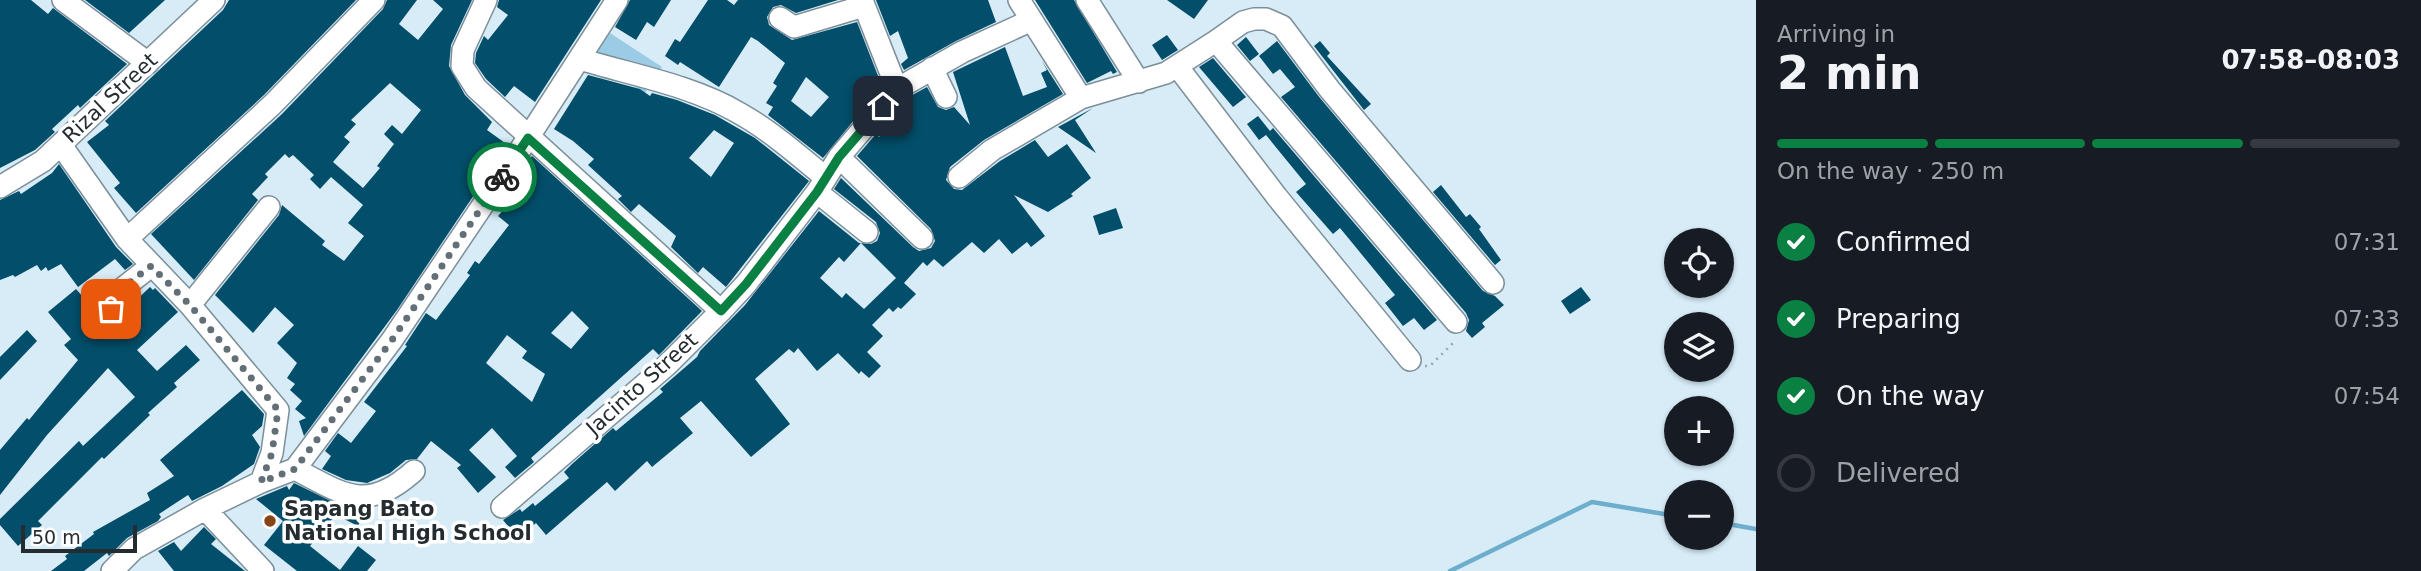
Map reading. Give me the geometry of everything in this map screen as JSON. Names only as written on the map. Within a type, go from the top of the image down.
[{"type":"street","points":[[63,0],[148,63]]},
{"type":"street","name":"Rizal Street","points":[[0,187],[43,161],[214,0]]},
{"type":"street","points":[[127,239],[273,104],[374,0]]},
{"type":"street","points":[[486,0],[469,31],[462,66],[476,88],[721,311]]},
{"type":"street","points":[[112,571],[134,549],[205,509],[295,469],[392,340],[617,0]]},
{"type":"street","points":[[1019,0],[1081,98]]},
{"type":"street","points":[[1087,0],[1139,82]]},
{"type":"street","points":[[780,18],[794,27],[863,3],[897,89]]},
{"type":"street","points":[[959,177],[992,150],[1081,98],[1166,73],[1243,22],[1266,19],[1282,26],[1330,90],[1493,283]]},
{"type":"street","name":"Jacinto Street","points":[[502,507],[667,365],[721,311],[746,284],[822,185],[839,157],[897,89],[932,68],[1032,20]]},
{"type":"street","points":[[1216,41],[1456,322]]},
{"type":"street","points":[[580,59],[708,97],[739,113],[773,135],[867,232]]},
{"type":"street","points":[[1177,66],[1277,197],[1410,360]]},
{"type":"street","points":[[932,68],[946,97]]},
{"type":"street","points":[[61,145],[127,239],[190,305],[278,410],[272,453],[261,482]]},
{"type":"street","points":[[839,157],[922,238]]},
{"type":"street","points":[[190,305],[269,207]]},
{"type":"street","points":[[115,314],[109,299],[151,266]]},
{"type":"street","points":[[295,469],[345,495],[367,496],[394,489],[414,471]]},
{"type":"street","points":[[205,509],[263,571]]},
{"type":"path","points":[[1410,360],[1420,366],[1430,366],[1454,344],[1459,333],[1456,322]]},
{"type":"shaded area","points":[[610,33],[662,67],[645,93],[592,60]]},
{"type":"building","points":[[0,0],[31,0],[48,14],[53,8],[127,64],[80,108],[78,105],[52,129],[55,132],[35,150],[0,168]]},
{"type":"building","points":[[85,0],[165,0],[129,33]]},
{"type":"building","points":[[229,0],[356,0],[264,95],[136,213],[114,188],[120,183],[87,142],[109,125],[105,121],[223,10]]},
{"type":"building","points":[[387,0],[417,0],[399,24],[418,40],[443,9],[433,0],[472,0],[451,45],[449,66],[465,95],[492,122],[487,130],[505,143],[478,181],[482,183],[397,310],[304,436],[299,421],[306,418],[295,409],[302,401],[290,390],[295,384],[287,378],[297,363],[277,343],[294,325],[275,307],[253,333],[215,295],[279,215],[282,205],[325,241],[322,245],[344,261],[364,236],[348,223],[363,205],[331,177],[320,189],[310,179],[314,175],[293,155],[289,158],[285,154],[265,174],[268,177],[252,194],[258,200],[194,280],[151,234],[282,114],[383,9]],"holes":[[[390,83],[421,110],[402,134],[392,125],[384,134],[394,144],[377,166],[380,168],[363,188],[333,162],[350,142],[344,137],[356,124],[351,120]]]},
{"type":"building","points":[[499,0],[601,0],[535,102],[514,86],[505,97],[486,79],[475,63],[476,53],[484,36],[488,40],[508,15],[497,7]]},
{"type":"building","points":[[630,0],[671,0],[654,27],[647,22],[636,40],[615,27]]},
{"type":"building","points":[[708,0],[727,0],[734,5],[738,0],[838,0],[796,13],[781,5],[773,7],[767,17],[769,25],[792,40],[857,22],[882,86],[823,158],[768,115],[773,107],[766,103],[777,86],[773,83],[785,63],[758,41],[751,37],[719,87],[680,62],[678,65],[665,56],[675,39],[680,42]],"holes":[[[806,77],[829,97],[811,117],[791,101]]]},
{"type":"building","points":[[876,0],[988,0],[996,22],[904,70],[901,64],[908,58],[898,31],[890,36]]},
{"type":"building","points":[[1035,0],[1074,0],[1117,72],[1113,74],[1111,71],[1087,83]]},
{"type":"building","points":[[1167,0],[1208,0],[1194,19]]},
{"type":"building","points":[[1167,35],[1178,50],[1162,60],[1152,45]]},
{"type":"building","points":[[1246,37],[1259,54],[1250,61],[1237,45]]},
{"type":"building","points":[[1277,41],[1320,98],[1483,291],[1495,296],[1504,305],[1482,323],[1485,327],[1472,338],[1466,331],[1469,320],[1466,313],[1281,97],[1295,87],[1280,69],[1273,74],[1259,56]]},
{"type":"building","points":[[1320,41],[1330,53],[1327,56],[1371,104],[1364,110],[1314,46]]},
{"type":"building","points":[[1005,47],[1023,96],[1047,87],[1041,73],[1047,70],[1042,61],[1063,94],[984,140],[950,167],[946,180],[954,189],[962,190],[1000,161],[1035,140],[1048,157],[1067,144],[1091,178],[1071,194],[1073,196],[1048,212],[1014,195],[1045,236],[1031,247],[1027,242],[1012,254],[999,239],[984,253],[972,242],[943,267],[934,259],[927,266],[923,262],[904,283],[916,294],[901,309],[898,307],[893,312],[889,308],[872,325],[883,336],[867,352],[881,366],[869,378],[861,371],[859,374],[838,353],[817,371],[798,348],[794,353],[789,349],[755,379],[790,424],[751,457],[701,401],[680,418],[693,433],[652,467],[647,461],[615,491],[607,482],[546,535],[536,523],[518,538],[503,520],[520,509],[522,512],[533,503],[535,506],[569,478],[564,472],[572,464],[613,428],[616,431],[663,392],[660,389],[697,357],[745,305],[819,211],[859,243],[861,243],[871,244],[877,241],[880,233],[876,222],[834,189],[841,178],[913,247],[919,251],[931,248],[935,241],[931,229],[857,156],[876,134],[879,137],[895,119],[893,117],[901,110],[899,107],[905,99],[927,87],[938,107],[946,110],[954,107],[970,125],[953,72]],"holes":[[[861,243],[896,278],[864,309],[846,293],[842,298],[820,278],[839,257],[844,262]]]},
{"type":"building","points":[[1213,58],[1246,97],[1233,107],[1199,67]]},
{"type":"building","points":[[588,75],[640,89],[650,96],[652,93],[677,100],[715,115],[755,138],[809,181],[726,287],[703,267],[698,273],[671,247],[676,236],[639,204],[631,212],[618,199],[622,196],[588,165],[594,159],[554,129]],"holes":[[[714,130],[734,143],[711,177],[689,158]]]},
{"type":"building","points":[[1093,108],[1075,120],[1096,153],[1058,127]]},
{"type":"building","points":[[1258,116],[1270,131],[1273,128],[1437,320],[1424,330],[1414,318],[1403,326],[1385,303],[1395,295],[1340,228],[1333,234],[1296,192],[1306,184],[1266,135],[1259,140],[1247,124]]},
{"type":"building","points":[[532,156],[702,311],[659,355],[653,349],[531,458],[534,462],[515,478],[505,467],[517,456],[492,428],[469,450],[496,477],[478,493],[457,468],[461,465],[431,441],[417,459],[406,460],[390,473],[367,483],[346,480],[322,469],[331,456],[325,451],[338,433],[351,443],[376,411],[364,402],[407,346],[405,345],[426,313],[436,320],[470,275],[467,273],[475,261],[479,264],[509,225],[498,216],[506,207],[500,203]],"holes":[[[572,311],[589,328],[571,349],[551,333]],[[507,335],[527,351],[522,358],[545,374],[532,402],[486,363]]]},
{"type":"building","points":[[59,164],[116,247],[133,264],[125,270],[115,259],[78,287],[61,264],[48,271],[46,267],[41,271],[37,265],[15,277],[13,275],[0,280],[0,200],[19,191],[21,194],[52,173]]},
{"type":"building","points":[[1441,185],[1466,217],[1470,214],[1481,227],[1479,229],[1501,260],[1495,265],[1433,192]]},
{"type":"building","points":[[1116,208],[1123,228],[1099,235],[1093,216]]},
{"type":"building","points":[[150,287],[153,290],[155,288],[178,312],[137,350],[157,371],[186,345],[200,360],[174,383],[177,387],[148,413],[150,415],[104,459],[102,457],[38,521],[42,525],[18,546],[0,525],[0,519],[79,441],[83,446],[135,397],[108,368],[47,435],[0,495],[0,450],[27,418],[29,420],[78,360],[64,345],[71,339],[48,312],[76,289],[96,312],[99,310],[106,324],[119,326],[126,322],[127,309]]},
{"type":"building","points":[[1581,287],[1591,300],[1570,314],[1561,301]]},
{"type":"building","points":[[27,330],[37,341],[0,380],[0,357]]},
{"type":"building","points":[[242,390],[264,414],[262,426],[252,435],[260,447],[254,464],[222,486],[192,501],[188,495],[159,514],[161,517],[158,521],[127,538],[109,556],[107,553],[84,571],[51,571],[67,559],[65,556],[94,534],[93,532],[150,500],[147,493],[174,476],[160,460]]},
{"type":"building","points":[[294,483],[337,504],[364,512],[358,526],[336,515],[310,546],[340,570],[358,546],[376,560],[367,571],[297,571],[264,545],[283,521],[256,499],[287,486],[289,490]]},
{"type":"building","points":[[204,527],[216,539],[211,544],[245,571],[174,571],[158,551],[174,542],[181,551]]},
{"type":"waterway","points":[[1450,571],[1592,502],[1664,514]]},
{"type":"waterway","points":[[1734,525],[1756,529]]},
{"type":"way so far","points":[[111,309],[109,299],[151,266],[190,305],[261,386],[278,410],[272,453],[261,482],[283,475],[295,469],[336,417],[392,340],[502,177]]},
{"type":"place","name":"Sapang Bato National High School","points":[[270,521]]},
{"type":"route","points":[[502,177],[528,138],[721,311],[746,284],[817,192],[839,157],[883,106]]}]
